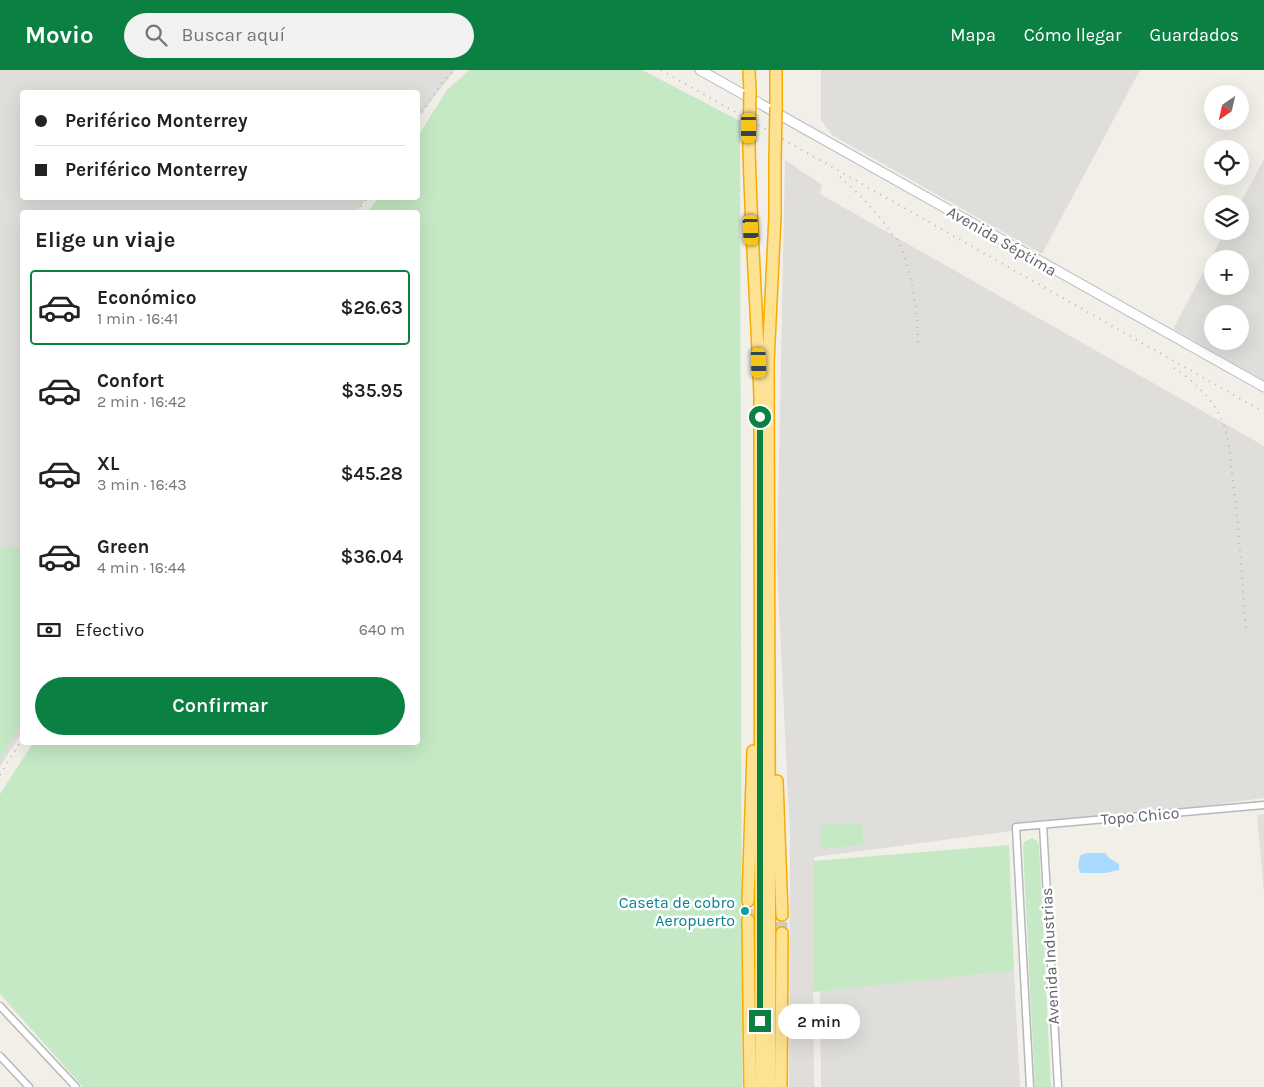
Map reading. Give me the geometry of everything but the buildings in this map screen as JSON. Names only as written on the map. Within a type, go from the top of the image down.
[{"type":"highway","points":[[750,70],[745,93],[760,397],[770,1087]]},
{"type":"highway","points":[[760,1087],[768,363],[775,216],[776,70]]},
{"type":"highway","points":[[748,902],[752,758],[756,728],[765,710]]},
{"type":"highway","points":[[765,710],[773,725],[776,749],[782,915]]},
{"type":"highway","points":[[748,920],[750,1087]]},
{"type":"highway","points":[[781,1087],[782,933]]},
{"type":"street","name":"Avenida Séptima","points":[[700,70],[745,93],[1264,387]]},
{"type":"street","name":"Topo Chico","points":[[1016,827],[1264,805]]},
{"type":"street","name":"Avenida Industrias","points":[[1043,825],[1058,1087]]},
{"type":"street","name":"Avenida Industrias","points":[[1016,827],[1030,1087]]},
{"type":"street","points":[[0,1006],[76,1087]]},
{"type":"street","points":[[0,1056],[29,1087]]},
{"type":"shaded area","points":[[0,70],[455,70],[420,115],[420,90],[20,90],[20,200],[365,200],[358,210],[20,210],[20,735],[0,767]]},
{"type":"shaded area","points":[[821,70],[1140,70],[1042,254],[832,135],[821,120]]},
{"type":"shaded area","points":[[1264,159],[1264,381],[1210,350],[1249,350],[1249,305],[1204,305],[1204,347],[1173,329],[1204,271],[1204,295],[1249,295],[1249,250],[1215,250],[1220,240],[1249,240],[1249,195],[1245,195]]},
{"type":"shaded area","points":[[785,160],[822,185],[820,194],[1264,446],[1264,798],[814,857],[814,1087],[789,1087],[790,839],[777,564]]},
{"type":"shaded area","points":[[1264,814],[1264,893],[1257,815]]},
{"type":"shaded area","points":[[1014,971],[1020,1087],[821,1087],[820,991]]},
{"type":"green space","points":[[469,70],[642,70],[740,121],[742,1087],[83,1087],[0,994],[0,794],[32,745],[420,745],[420,210],[369,210],[377,200],[420,200],[420,133],[447,90]]},
{"type":"green space","points":[[0,547],[20,547],[20,726],[0,759]]},
{"type":"green space","points":[[862,823],[863,845],[821,849],[819,825]]},
{"type":"green space","points":[[1032,838],[1037,841],[1039,846],[1051,1087],[1035,1087],[1023,847],[1024,842]]},
{"type":"green space","points":[[1009,845],[1014,971],[813,992],[813,861]]},
{"type":"water","points":[[1105,853],[1119,864],[1119,870],[1106,873],[1081,873],[1078,866],[1079,859],[1081,855]]},
{"type":"tunnel","points":[[748,901],[748,920]]},
{"type":"tunnel","points":[[782,915],[782,933]]},
{"type":"railway","points":[[420,115],[444,80],[455,70]]},
{"type":"railway","points":[[661,70],[1264,412]]},
{"type":"railway","points":[[840,177],[872,209],[899,244],[908,268],[914,294],[918,343]]},
{"type":"railway","points":[[358,210],[366,200]]},
{"type":"railway","points":[[1174,368],[1205,394],[1215,407],[1225,428],[1230,451],[1237,513],[1246,631]]},
{"type":"railway","points":[[0,775],[20,742]]},
{"type":"place","name":"Caseta de cobro Aeropuerto","points":[[745,911]]},
{"type":"route","points":[[760,417],[760,1021]]}]
